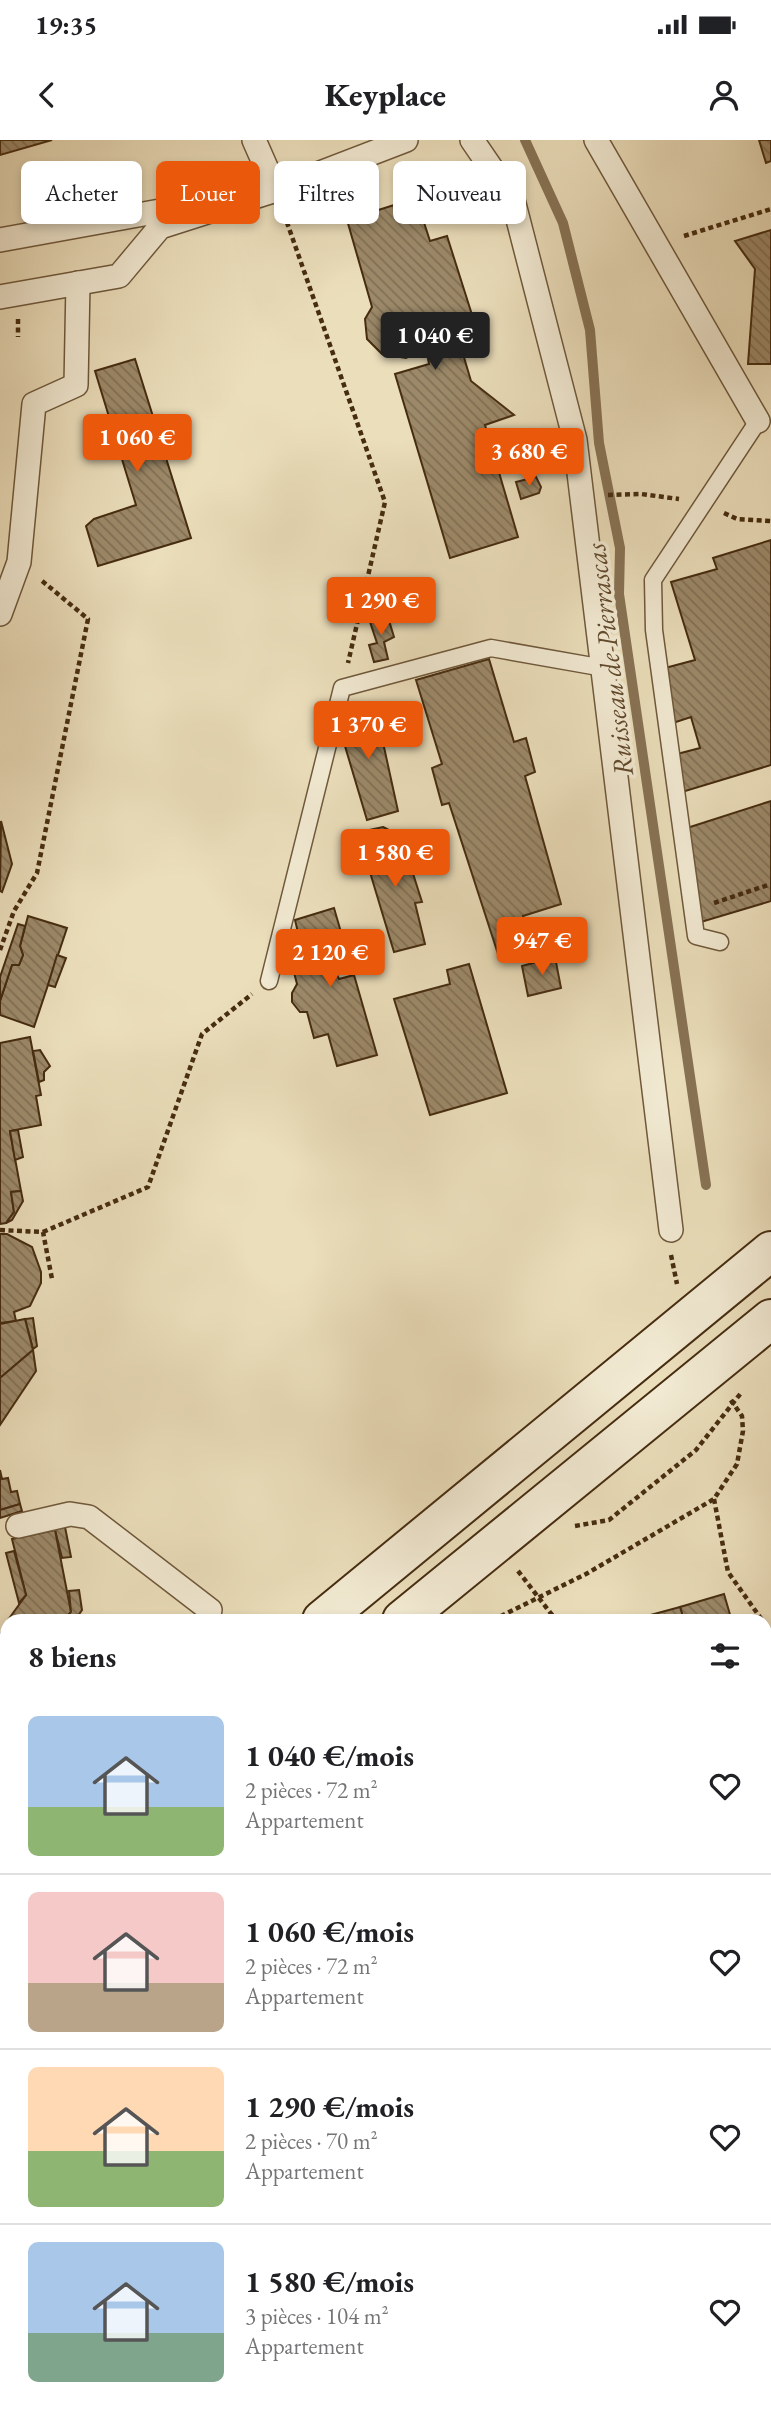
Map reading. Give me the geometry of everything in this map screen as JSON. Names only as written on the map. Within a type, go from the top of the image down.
[{"type":"main road","points":[[329,1614],[771,1251]]},
{"type":"main road","points":[[409,1614],[771,1319]]},
{"type":"street","points":[[254,140],[274,185]]},
{"type":"street","points":[[351,161],[406,140]]},
{"type":"street","points":[[472,140],[513,201],[571,427],[604,668],[671,1230]]},
{"type":"street","points":[[596,140],[758,421]]},
{"type":"street","points":[[0,240],[274,190]]},
{"type":"street","points":[[0,297],[119,276],[160,227],[274,191]]},
{"type":"street","points":[[0,614],[19,562],[34,404],[76,385],[78,283]]},
{"type":"street","points":[[18,1526],[70,1514],[89,1517],[210,1611]]},
{"type":"lane","points":[[720,942],[696,936],[654,630],[653,580],[758,421]]},
{"type":"lane","points":[[269,981],[342,688],[491,648],[604,668]]},
{"type":"path","points":[[656,244],[771,209]]},
{"type":"path","points":[[288,224],[385,502],[342,688]]},
{"type":"path","points":[[0,950],[14,911],[37,873],[88,619],[19,562]]},
{"type":"path","points":[[692,910],[771,884]]},
{"type":"path","points":[[0,1230],[43,1232],[148,1187],[202,1034],[269,981]]},
{"type":"path","points":[[43,1232],[52,1279]]},
{"type":"path","points":[[506,1614],[540,1598],[714,1499],[737,1464],[743,1432],[741,1416]]},
{"type":"path","points":[[714,1499],[728,1572],[758,1614]]},
{"type":"path","points":[[511,1562],[552,1614]]},
{"type":"building","points":[[0,140],[52,140],[0,155]]},
{"type":"building","points":[[759,140],[771,140],[771,161],[766,163]]},
{"type":"building","points":[[393,205],[393,224],[424,224],[430,241],[447,236],[474,321],[455,327],[471,381],[514,415],[485,425],[518,537],[450,558],[395,374],[429,364],[426,347],[406,358],[382,354],[367,339],[365,319],[372,307],[348,224],[379,224],[379,210]]},
{"type":"building","points":[[771,230],[771,364],[748,364],[755,269],[735,241]]},
{"type":"building","points":[[135,359],[191,538],[98,566],[86,526],[94,519],[136,505],[95,371]]},
{"type":"building","points":[[536,477],[541,487],[539,493],[521,499],[516,482]]},
{"type":"building","points":[[771,540],[771,765],[682,792],[677,754],[700,748],[691,717],[673,723],[665,668],[695,660],[671,582],[717,569],[713,558]]},
{"type":"building","points":[[387,614],[394,637],[384,642],[388,659],[374,662],[369,645],[377,643],[369,619]]},
{"type":"building","points":[[489,659],[514,742],[526,738],[535,772],[525,776],[561,904],[523,916],[532,946],[499,957],[449,803],[442,805],[432,768],[442,764],[416,680]]},
{"type":"building","points":[[375,706],[398,811],[367,820],[336,716]]},
{"type":"building","points":[[771,801],[771,901],[701,922],[687,828]]},
{"type":"building","points":[[1,821],[12,864],[2,892],[0,891]]},
{"type":"building","points":[[383,827],[389,830],[393,841],[402,839],[422,902],[415,903],[425,944],[394,952],[363,849],[371,847],[369,830]]},
{"type":"building","points":[[334,908],[351,967],[336,973],[339,979],[354,975],[377,1055],[337,1066],[328,1034],[314,1038],[307,1012],[300,1012],[292,1002],[292,993],[297,984],[290,957],[303,953],[295,920]]},
{"type":"building","points":[[28,916],[67,928],[34,1027],[0,1015],[0,1001],[12,965],[19,965],[23,955],[20,946]]},
{"type":"building","points":[[18,924],[25,926],[20,946],[23,955],[19,965],[12,965],[0,1001],[0,977]]},
{"type":"building","points":[[57,955],[66,958],[55,987],[48,985]]},
{"type":"building","points":[[555,957],[561,988],[528,996],[522,966]]},
{"type":"building","points":[[469,964],[507,1093],[430,1115],[394,999],[450,984],[447,970]]},
{"type":"building","points":[[30,1037],[41,1095],[36,1096],[41,1125],[10,1131],[21,1191],[11,1192],[14,1212],[6,1223],[0,1224],[0,1043]]},
{"type":"building","points":[[40,1050],[50,1066],[44,1072],[44,1080],[39,1082],[33,1051]]},
{"type":"building","points":[[18,1130],[23,1157],[15,1160],[10,1131]]},
{"type":"building","points":[[21,1191],[23,1201],[12,1220],[6,1223],[14,1212],[11,1192]]},
{"type":"building","points":[[0,1234],[7,1234],[32,1247],[41,1272],[41,1283],[30,1306],[14,1312],[16,1321],[0,1323]]},
{"type":"building","points":[[33,1318],[37,1346],[33,1349],[25,1319]]},
{"type":"building","points":[[25,1319],[33,1350],[0,1378],[0,1324]]},
{"type":"building","points":[[33,1350],[36,1371],[0,1425],[0,1378]]},
{"type":"building","points":[[0,1470],[2,1479],[8,1478],[11,1492],[17,1491],[20,1504],[0,1510]]},
{"type":"building","points":[[20,1504],[22,1511],[0,1518],[0,1510]]},
{"type":"building","points":[[64,1522],[71,1557],[62,1558],[55,1530],[43,1533],[42,1526]]},
{"type":"building","points":[[55,1530],[69,1614],[12,1614],[26,1595],[12,1539]]},
{"type":"building","points":[[14,1551],[26,1595],[19,1603],[6,1553]]},
{"type":"building","points":[[79,1590],[82,1610],[79,1614],[69,1614],[69,1591]]},
{"type":"building","points":[[724,1594],[730,1614],[682,1614],[680,1607]]},
{"type":"building","points":[[680,1607],[682,1614],[654,1614]]},
{"type":"waterway","name":"Ruisseau de Pierrascas","points":[[525,140],[563,223],[590,330],[599,443],[620,548],[619,594],[706,1185]]}]
